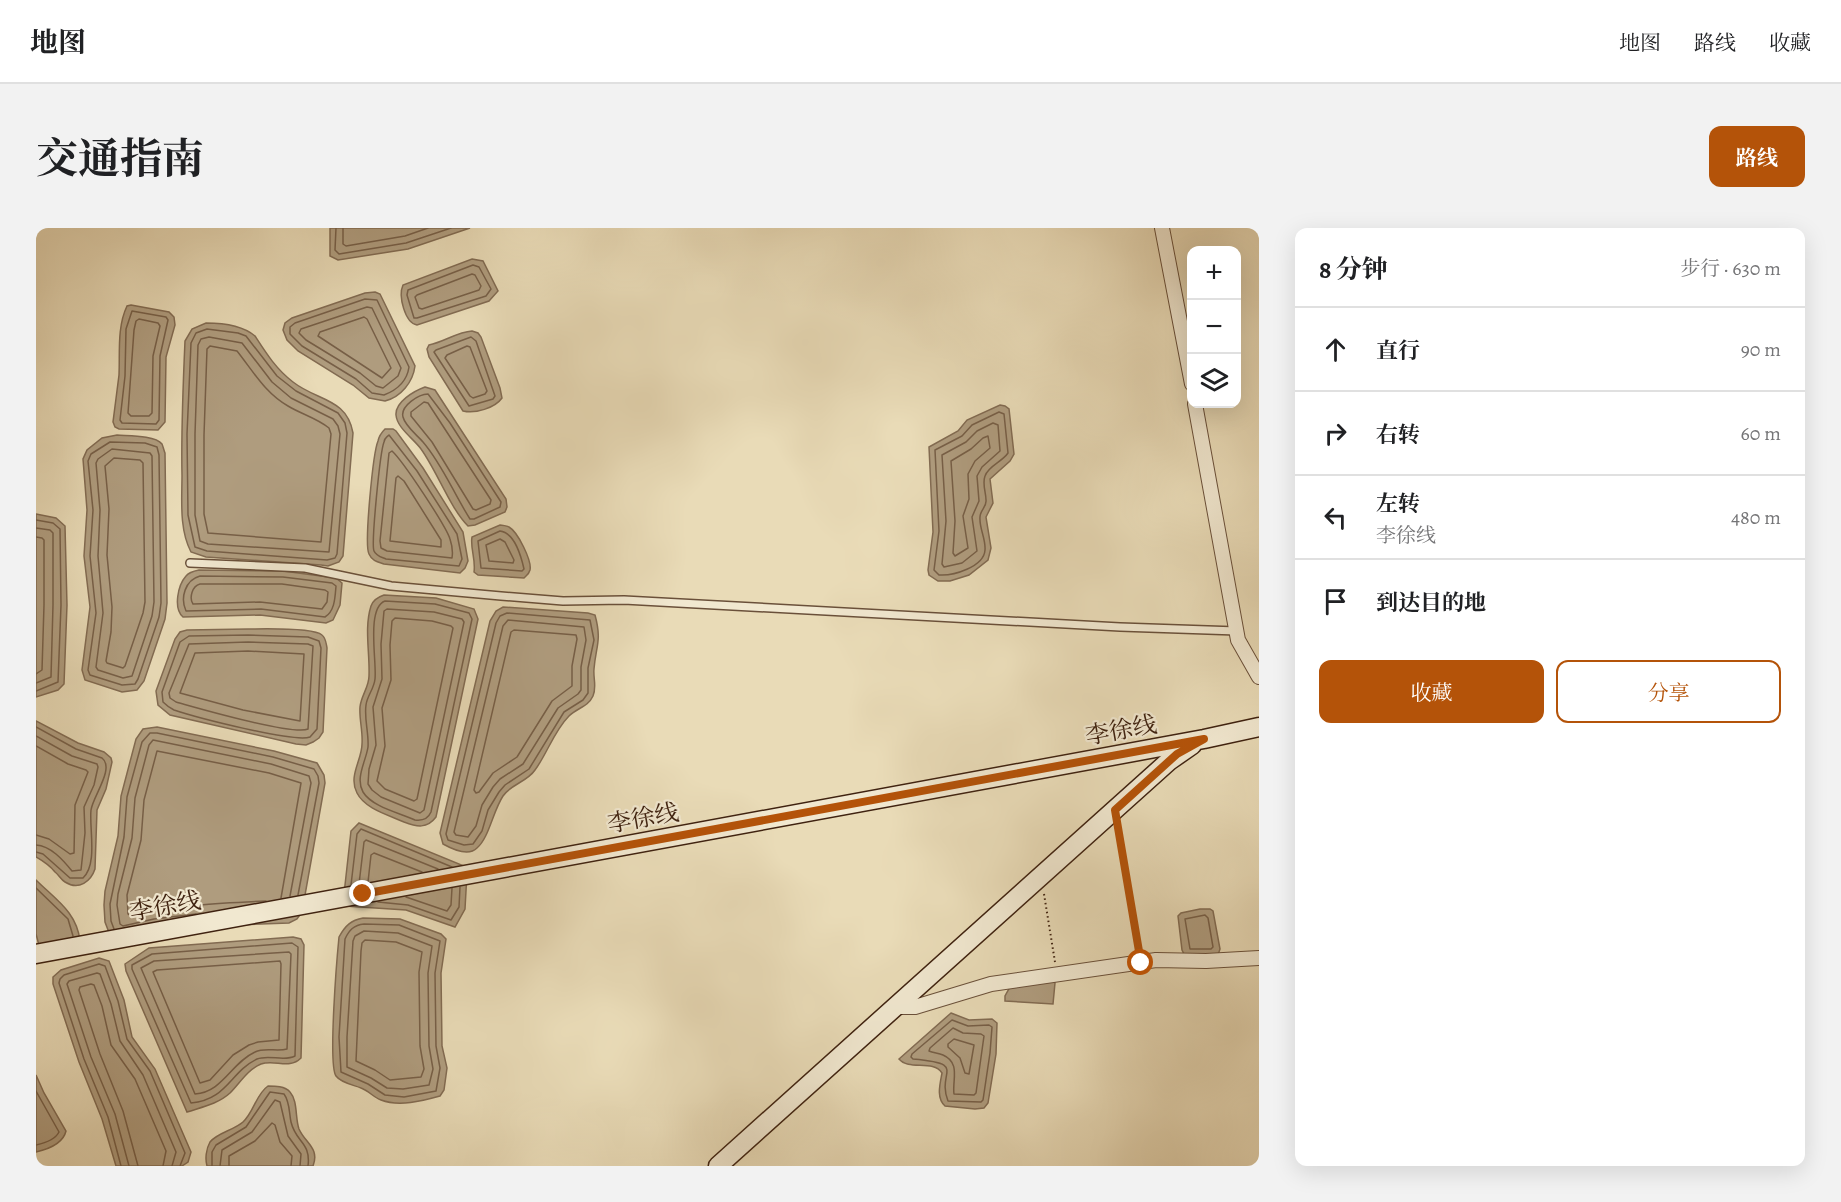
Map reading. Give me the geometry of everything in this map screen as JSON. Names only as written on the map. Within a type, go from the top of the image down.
[{"type":"main road","name":"李徐线","points":[[36,954],[1259,727]]},
{"type":"main road","points":[[718,1166],[1177,754],[1204,739]]},
{"type":"street","points":[[1162,228],[1187,362]]},
{"type":"street","points":[[1196,408],[1238,640],[1259,677]]},
{"type":"street","points":[[896,1007],[915,1007],[991,984],[1057,974],[1170,959],[1206,961],[1259,958]]},
{"type":"lane","points":[[190,563],[305,568],[391,586],[563,602],[624,600],[1237,631]]},
{"type":"path","points":[[1115,810],[1141,963]]},
{"type":"path","points":[[1041,876],[1057,974]]},
{"type":"water","points":[[330,228],[470,228],[408,249],[338,260],[330,256]]},
{"type":"water","points":[[472,259],[483,261],[498,291],[489,301],[417,325],[413,323],[404,308],[401,296],[403,285]]},
{"type":"water","points":[[365,293],[380,294],[415,366],[412,378],[405,388],[396,396],[385,401],[369,398],[353,385],[298,351],[287,340],[283,330],[285,323],[292,318]]},
{"type":"water","points":[[127,306],[169,312],[174,317],[175,325],[166,357],[165,422],[158,430],[119,429],[113,422],[119,375],[120,331]]},
{"type":"water","points":[[206,323],[232,325],[250,332],[281,372],[302,388],[338,406],[350,422],[353,433],[343,556],[339,562],[328,566],[206,557],[191,552],[183,524],[182,504],[185,341],[192,329]]},
{"type":"water","points":[[472,331],[481,337],[502,398],[490,407],[468,412],[463,411],[429,357],[427,349],[429,345]]},
{"type":"water","points":[[425,387],[435,390],[506,499],[505,512],[468,526],[455,509],[421,449],[399,424],[396,415],[402,401]]},
{"type":"water","points":[[1000,405],[1009,409],[1014,454],[1010,461],[990,479],[993,503],[986,517],[991,548],[988,560],[969,575],[950,581],[938,581],[929,575],[928,570],[933,532],[929,447],[958,431],[967,420]]},
{"type":"water","points":[[385,429],[396,431],[423,468],[463,532],[468,561],[460,573],[384,564],[373,560],[370,556],[368,517],[374,462],[378,439]]},
{"type":"water","points":[[117,435],[153,439],[162,444],[165,453],[167,603],[165,619],[144,681],[137,690],[122,692],[85,680],[82,670],[90,607],[84,556],[87,510],[83,459],[87,450],[102,438]]},
{"type":"water","points":[[36,514],[56,518],[65,526],[67,605],[64,684],[58,690],[36,697]]},
{"type":"water","points":[[500,525],[513,530],[524,547],[530,570],[524,578],[478,575],[474,572],[472,537]]},
{"type":"water","points":[[199,570],[283,571],[336,578],[342,583],[340,605],[333,620],[326,623],[260,615],[183,617],[177,602],[181,585],[187,575]]},
{"type":"water","points":[[384,595],[436,598],[474,609],[478,619],[436,817],[429,824],[422,826],[404,822],[371,807],[361,799],[355,787],[354,780],[362,744],[360,707],[369,676],[369,614],[373,602]]},
{"type":"water","points":[[503,607],[595,615],[598,637],[594,693],[588,703],[572,713],[564,722],[532,774],[503,796],[481,844],[473,851],[460,851],[443,844],[440,833],[490,621],[496,611]]},
{"type":"water","points":[[287,629],[317,632],[326,641],[323,732],[313,742],[306,745],[296,744],[170,715],[158,705],[156,691],[175,639],[180,632],[187,630]]},
{"type":"water","points":[[36,721],[78,743],[104,752],[111,758],[106,789],[97,810],[95,869],[91,877],[80,885],[70,885],[36,857]]},
{"type":"water","points":[[157,727],[274,751],[317,763],[324,775],[325,783],[302,912],[297,919],[289,923],[208,926],[113,937],[105,922],[104,905],[105,891],[118,836],[121,796],[136,739],[143,729]]},
{"type":"water","points":[[359,823],[464,866],[467,873],[465,909],[455,927],[406,910],[345,906],[343,903],[351,831]]},
{"type":"water","points":[[36,880],[70,914],[75,922],[80,941],[41,953],[36,934]]},
{"type":"water","points":[[1200,909],[1213,911],[1220,949],[1218,955],[1184,954],[1182,950],[1178,916],[1181,913]]},
{"type":"water","points":[[363,918],[400,919],[441,934],[446,939],[441,973],[442,1046],[447,1068],[444,1090],[440,1096],[410,1102],[388,1102],[336,1076],[333,1032],[339,937],[349,924]]},
{"type":"water","points":[[293,937],[301,939],[304,945],[301,1058],[287,1064],[261,1064],[248,1073],[225,1097],[210,1105],[187,1112],[125,964],[149,948]]},
{"type":"water","points":[[99,958],[109,961],[124,1000],[132,1037],[155,1069],[191,1152],[188,1162],[182,1166],[116,1166],[102,1119],[79,1062],[53,984],[53,977],[61,970]]},
{"type":"water","points":[[1052,981],[1055,983],[1053,1004],[1005,1001],[1010,987]]},
{"type":"water","points":[[951,1013],[969,1020],[992,1019],[997,1023],[996,1054],[988,1103],[984,1108],[945,1106],[940,1099],[942,1073],[933,1067],[909,1064],[899,1059]]},
{"type":"water","points":[[36,1075],[66,1131],[59,1143],[36,1152]]},
{"type":"water","points":[[268,1086],[285,1089],[293,1096],[299,1129],[315,1155],[313,1166],[207,1166],[206,1154],[210,1142],[243,1122]]},
{"type":"route","points":[[363,894],[1204,739],[1177,754],[1115,810],[1141,963]]}]
